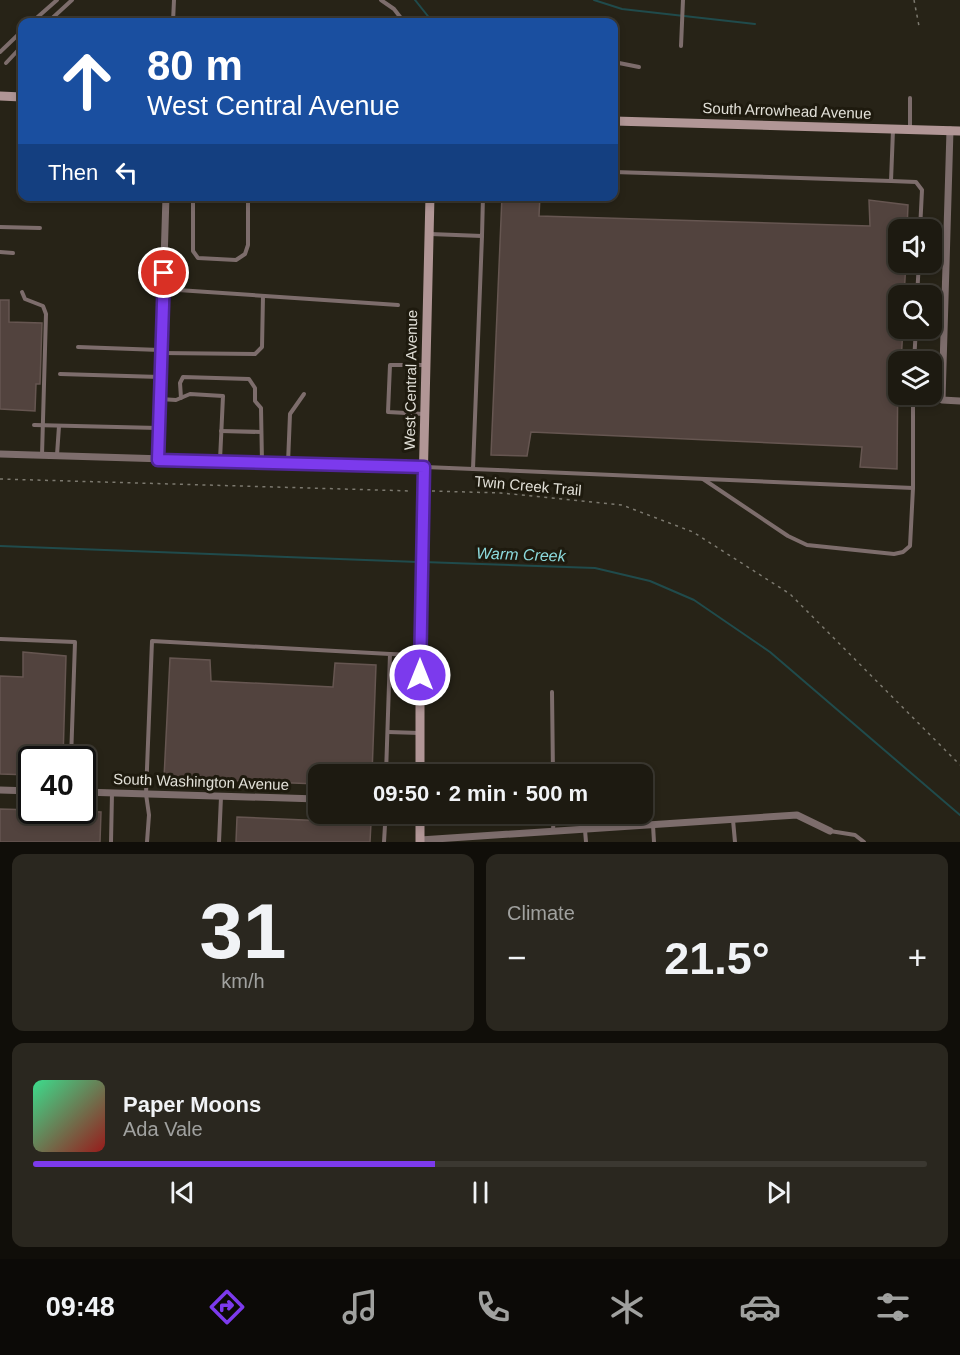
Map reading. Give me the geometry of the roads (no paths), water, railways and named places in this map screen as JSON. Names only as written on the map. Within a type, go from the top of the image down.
[{"type":"street","points":[[0,96],[18,97]]},
{"type":"street","name":"South Arrowhead Avenue","points":[[618,121],[960,131]]},
{"type":"street","points":[[942,390],[950,130]]},
{"type":"street","points":[[158,460],[166,201]]},
{"type":"street","name":"West Central Avenue","points":[[420,764],[420,612],[430,201]]},
{"type":"street","points":[[942,400],[960,401]]},
{"type":"street","points":[[0,454],[424,467]]},
{"type":"street","points":[[0,790],[18,791]]},
{"type":"street","name":"South Washington Avenue","points":[[96,792],[308,799]]},
{"type":"street","points":[[420,824],[420,841],[797,815],[831,831]]},
{"type":"lane","points":[[37,18],[57,0]]},
{"type":"lane","points":[[52,18],[72,0]]},
{"type":"lane","points":[[173,18],[174,0]]},
{"type":"lane","points":[[381,0],[394,9],[401,18]]},
{"type":"lane","points":[[681,46],[683,1]]},
{"type":"lane","points":[[0,52],[18,35]]},
{"type":"lane","points":[[6,63],[18,50]]},
{"type":"lane","points":[[618,63],[639,67]]},
{"type":"lane","points":[[910,98],[910,130]]},
{"type":"lane","points":[[891,181],[893,129]]},
{"type":"lane","points":[[618,172],[916,182],[922,190],[921,219]]},
{"type":"lane","points":[[193,201],[193,251],[198,258],[236,260],[244,254],[248,245],[248,201]]},
{"type":"lane","points":[[473,469],[483,201]]},
{"type":"lane","points":[[0,227],[40,228]]},
{"type":"lane","points":[[429,234],[482,236]]},
{"type":"lane","points":[[0,252],[13,253]]},
{"type":"lane","points":[[942,253],[946,253]]},
{"type":"lane","points":[[163,289],[398,305]]},
{"type":"lane","points":[[22,292],[25,299],[43,306],[46,314],[42,456]]},
{"type":"lane","points":[[78,347],[255,354],[262,347],[263,296]]},
{"type":"lane","points":[[425,414],[388,412],[390,365],[426,365]]},
{"type":"lane","points":[[60,374],[160,377]]},
{"type":"lane","points":[[181,398],[180,383],[183,377],[249,379],[255,388],[255,401],[261,408],[262,463]]},
{"type":"lane","points":[[160,399],[181,398],[190,394],[223,396],[220,461]]},
{"type":"lane","points":[[288,464],[290,414],[304,394]]},
{"type":"lane","points":[[702,478],[788,536],[807,545],[894,554],[903,552],[910,546],[913,405]]},
{"type":"lane","points":[[34,425],[159,428]]},
{"type":"lane","points":[[57,456],[59,426]]},
{"type":"lane","points":[[221,431],[261,432]]},
{"type":"lane","points":[[424,467],[913,488]]},
{"type":"lane","points":[[0,639],[75,642],[71,746]]},
{"type":"lane","points":[[147,842],[149,814],[146,794],[152,641],[420,655]]},
{"type":"lane","points":[[386,764],[390,654]]},
{"type":"lane","points":[[552,693],[553,764]]},
{"type":"lane","points":[[388,732],[420,734]]},
{"type":"lane","points":[[111,842],[112,793]]},
{"type":"lane","points":[[219,842],[220,796]]},
{"type":"lane","points":[[734,819],[735,842]]},
{"type":"lane","points":[[553,824],[553,831]]},
{"type":"lane","points":[[653,824],[654,842]]},
{"type":"lane","points":[[384,842],[385,825]]},
{"type":"lane","points":[[585,829],[586,842]]},
{"type":"lane","points":[[831,831],[855,835],[864,842]]},
{"type":"lane","points":[[522,833],[523,842]]},
{"type":"waterway","points":[[415,0],[429,18]]},
{"type":"waterway","points":[[594,0],[622,9],[755,24]]},
{"type":"waterway","name":"Warm Creek","points":[[0,546],[418,562]]},
{"type":"waterway","name":"Warm Creek","points":[[423,562],[595,568],[650,581],[694,600],[770,652],[960,815]]}]
